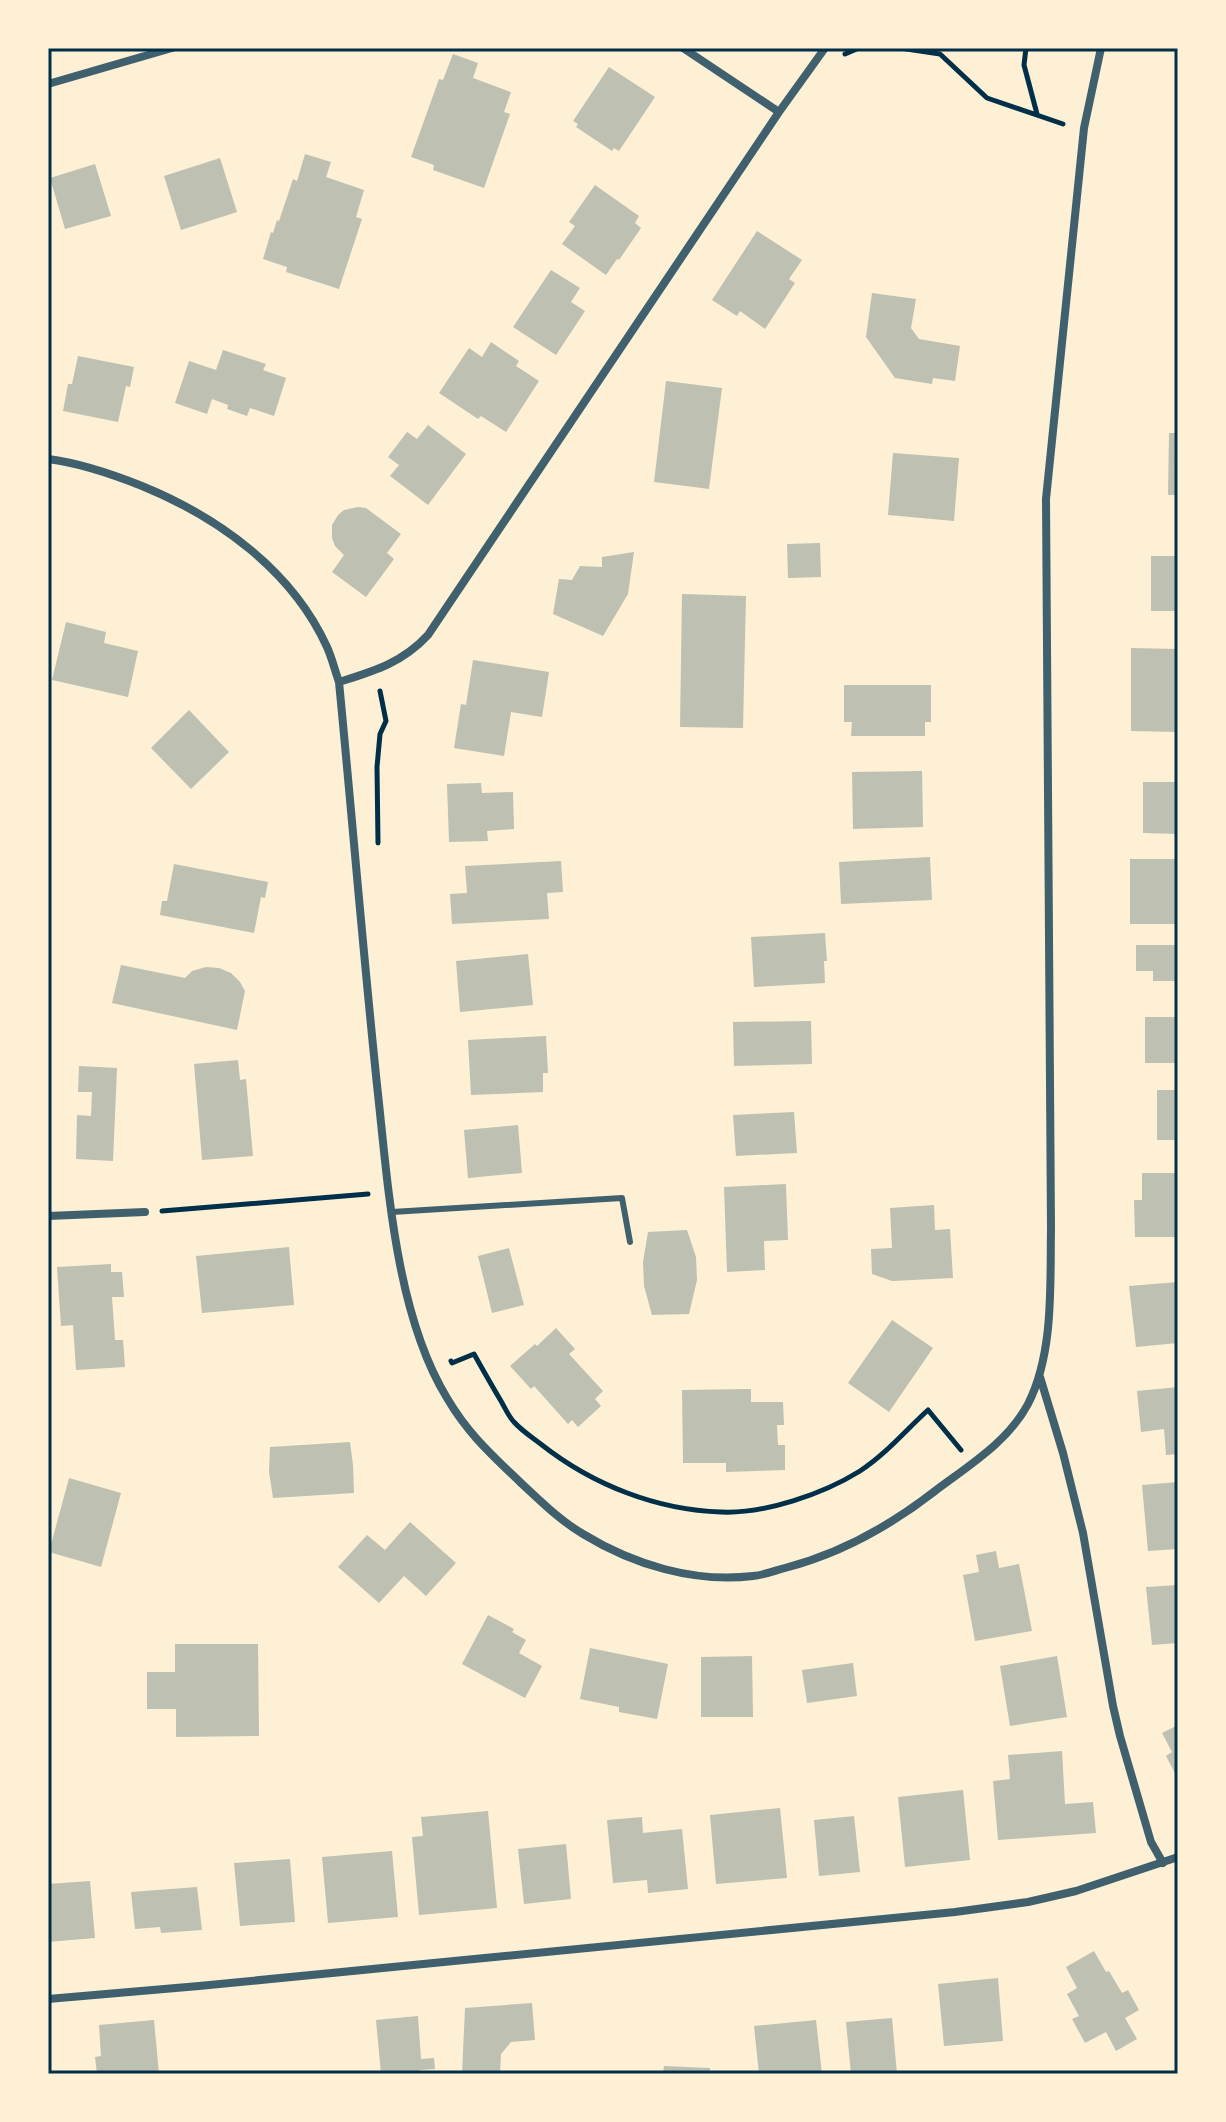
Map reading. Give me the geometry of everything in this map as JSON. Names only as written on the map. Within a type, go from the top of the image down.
[{"type":"street","points":[[48,84],[172,48]]},
{"type":"street","points":[[683,48],[779,112]]},
{"type":"street","points":[[339,682],[376,670],[414,650],[428,635],[825,48]]},
{"type":"street","points":[[48,459],[108,473],[206,516],[250,548],[282,581],[306,611],[327,647],[339,682],[364,967],[389,1192],[402,1273],[426,1358],[445,1397],[470,1434],[527,1488],[583,1534],[643,1563],[669,1571],[709,1577],[756,1576],[810,1562],[909,1512],[1003,1439],[1026,1408],[1040,1377],[1049,1314],[1051,1229],[1046,499],[1084,128],[1101,48]]},
{"type":"street","points":[[48,1216],[145,1212]]},
{"type":"street","points":[[1040,1377],[1083,1533],[1120,1736],[1151,1842],[1163,1863]]},
{"type":"street","points":[[48,1999],[955,1912],[1028,1902],[1076,1891],[1178,1857]]},
{"type":"lane","points":[[392,1212],[622,1198],[630,1242]]},
{"type":"path","points":[[900,48],[940,54],[987,98],[1084,128]]},
{"type":"path","points":[[1026,48],[1024,65],[1038,115]]},
{"type":"path","points":[[376,670],[386,721],[380,734],[377,767],[378,853]]},
{"type":"path","points":[[145,1212],[389,1192]]},
{"type":"path","points":[[447,1350],[452,1363],[474,1354],[513,1422],[563,1461],[600,1483],[644,1499],[722,1512],[778,1504],[821,1490],[860,1471],[928,1410],[972,1463]]},
{"type":"building","points":[[453,54],[478,63],[473,78],[511,92],[504,112],[510,114],[484,188],[433,170],[434,165],[411,157],[439,79],[443,80]]},
{"type":"building","points":[[609,67],[655,97],[619,151],[614,148],[612,151],[576,127],[578,124],[573,121]]},
{"type":"building","points":[[305,154],[331,162],[326,177],[364,190],[356,217],[362,219],[339,289],[286,272],[287,267],[263,259],[293,179],[297,181]]},
{"type":"building","points":[[220,158],[237,212],[181,230],[164,176]]},
{"type":"building","points":[[95,164],[111,216],[65,229],[50,178]]},
{"type":"building","points":[[595,185],[639,216],[635,223],[641,228],[606,275],[562,244],[575,226],[569,222]]},
{"type":"building","points":[[757,231],[802,260],[789,279],[795,283],[765,329],[740,311],[737,316],[712,300]]},
{"type":"building","points":[[551,270],[580,288],[571,302],[585,311],[556,355],[513,327]]},
{"type":"building","points":[[872,293],[916,299],[911,328],[919,339],[960,346],[955,381],[933,378],[932,384],[895,378],[866,337]]},
{"type":"building","points":[[491,342],[519,361],[516,366],[539,381],[506,432],[481,416],[478,419],[439,393],[469,348],[482,357]]},
{"type":"building","points":[[223,350],[266,364],[263,370],[286,378],[274,416],[250,408],[247,416],[227,409],[228,405],[212,399],[207,414],[175,403],[189,361],[216,370]]},
{"type":"building","points":[[78,356],[134,367],[118,422],[63,411]]},
{"type":"building","points":[[666,381],[722,388],[709,489],[654,482]]},
{"type":"building","points":[[428,425],[466,454],[428,505],[390,476],[399,465],[388,457],[407,432],[417,439]]},
{"type":"building","points":[[1169,433],[1178,433],[1178,495],[1168,495]]},
{"type":"building","points":[[893,453],[959,458],[954,521],[888,515]]},
{"type":"building","points":[[366,508],[401,534],[387,553],[394,559],[366,597],[332,572],[344,555],[335,546],[332,525],[344,510]]},
{"type":"building","points":[[820,543],[821,577],[788,578],[787,544]]},
{"type":"building","points":[[634,552],[628,594],[603,636],[553,614],[559,579],[572,580],[580,566],[602,567],[602,557]]},
{"type":"building","points":[[1151,556],[1178,556],[1178,611],[1151,611]]},
{"type":"building","points":[[682,594],[746,596],[743,728],[680,727]]},
{"type":"building","points":[[66,622],[106,632],[104,643],[138,651],[128,697],[52,680]]},
{"type":"building","points":[[1131,648],[1178,649],[1178,732],[1131,731]]},
{"type":"building","points":[[473,660],[549,672],[542,717],[511,712],[504,756],[454,748],[461,704],[466,705]]},
{"type":"building","points":[[844,685],[931,685],[931,722],[925,722],[925,736],[851,736],[852,722],[844,722]]},
{"type":"building","points":[[189,710],[229,752],[191,789],[151,748]]},
{"type":"building","points":[[922,771],[923,827],[853,829],[852,772]]},
{"type":"building","points":[[1143,782],[1178,782],[1178,834],[1143,833]]},
{"type":"building","points":[[481,783],[482,793],[513,792],[514,829],[487,831],[488,841],[449,842],[447,784]]},
{"type":"building","points":[[930,857],[932,900],[841,904],[839,862]]},
{"type":"building","points":[[1130,859],[1178,859],[1178,924],[1130,924]]},
{"type":"building","points":[[561,861],[563,892],[547,893],[549,919],[452,924],[450,894],[467,893],[465,866]]},
{"type":"building","points":[[174,864],[268,882],[265,898],[261,897],[254,933],[160,915],[162,901],[167,901]]},
{"type":"building","points":[[825,933],[825,983],[754,987],[751,937]]},
{"type":"building","points":[[1136,945],[1178,945],[1178,981],[1153,981],[1153,971],[1136,971]]},
{"type":"building","points":[[528,954],[533,1005],[460,1012],[456,961]]},
{"type":"building","points":[[121,965],[185,978],[192,971],[206,967],[231,973],[245,991],[237,1030],[112,1003]]},
{"type":"building","points":[[1145,1017],[1178,1017],[1178,1063],[1145,1063]]},
{"type":"building","points":[[811,1021],[812,1064],[734,1066],[733,1022]]},
{"type":"building","points":[[546,1036],[548,1073],[543,1073],[543,1092],[471,1095],[468,1040]]},
{"type":"building","points":[[238,1060],[240,1080],[246,1079],[253,1156],[202,1160],[194,1064]]},
{"type":"building","points":[[79,1066],[117,1068],[113,1161],[76,1159],[77,1115],[91,1116],[92,1092],[78,1092]]},
{"type":"building","points":[[1157,1090],[1178,1090],[1178,1140],[1157,1140]]},
{"type":"building","points":[[794,1112],[797,1153],[736,1156],[733,1115]]},
{"type":"building","points":[[518,1125],[522,1173],[468,1178],[464,1130]]},
{"type":"building","points":[[1142,1173],[1178,1173],[1178,1237],[1135,1237],[1134,1200],[1142,1200]]},
{"type":"building","points":[[786,1184],[788,1240],[764,1241],[765,1270],[727,1272],[724,1187]]},
{"type":"building","points":[[934,1205],[935,1230],[950,1229],[953,1278],[892,1281],[872,1274],[871,1249],[892,1248],[890,1208]]},
{"type":"building","points":[[687,1230],[696,1257],[697,1280],[689,1314],[652,1315],[644,1286],[643,1262],[648,1232]]},
{"type":"building","points":[[289,1247],[294,1305],[202,1313],[196,1256]]},
{"type":"building","points":[[509,1248],[524,1305],[492,1313],[478,1256]]},
{"type":"building","points":[[111,1264],[111,1272],[122,1272],[124,1297],[112,1297],[115,1340],[123,1340],[125,1367],[76,1370],[73,1325],[61,1326],[57,1267]]},
{"type":"building","points":[[1178,1282],[1178,1343],[1136,1347],[1129,1286]]},
{"type":"building","points":[[892,1320],[933,1348],[889,1412],[848,1383]]},
{"type":"building","points":[[556,1328],[575,1349],[569,1354],[603,1391],[595,1399],[601,1406],[578,1427],[572,1420],[568,1424],[534,1386],[531,1389],[510,1366]]},
{"type":"building","points":[[1178,1387],[1178,1454],[1166,1455],[1164,1429],[1141,1432],[1137,1391]]},
{"type":"building","points":[[751,1389],[751,1402],[783,1402],[784,1425],[777,1425],[778,1445],[785,1445],[785,1470],[726,1472],[726,1463],[683,1463],[682,1390]]},
{"type":"building","points":[[350,1442],[354,1493],[273,1498],[269,1472],[270,1447]]},
{"type":"building","points":[[69,1478],[121,1493],[101,1567],[49,1552]]},
{"type":"building","points":[[1178,1482],[1178,1549],[1148,1551],[1142,1485]]},
{"type":"building","points":[[410,1522],[456,1563],[426,1596],[404,1576],[379,1603],[338,1567],[367,1535],[385,1550]]},
{"type":"building","points":[[996,1551],[999,1568],[1019,1564],[1032,1631],[975,1641],[963,1575],[979,1572],[976,1555]]},
{"type":"building","points":[[1178,1585],[1178,1643],[1152,1645],[1146,1587]]},
{"type":"building","points":[[488,1615],[514,1629],[512,1632],[526,1640],[519,1653],[542,1666],[525,1698],[462,1664]]},
{"type":"building","points":[[175,1644],[258,1644],[259,1736],[176,1737],[176,1709],[147,1709],[147,1672],[175,1672]]},
{"type":"building","points":[[590,1648],[668,1664],[657,1719],[619,1712],[619,1707],[580,1699]]},
{"type":"building","points":[[752,1656],[753,1717],[701,1717],[701,1657]]},
{"type":"building","points":[[1057,1656],[1067,1717],[1010,1726],[1000,1666]]},
{"type":"building","points":[[853,1663],[857,1696],[807,1703],[802,1670]]},
{"type":"building","points":[[1178,1725],[1178,1779],[1166,1756],[1172,1752],[1162,1733]]},
{"type":"building","points":[[1062,1751],[1065,1804],[1093,1802],[1096,1833],[998,1840],[993,1781],[1010,1779],[1008,1755]]},
{"type":"building","points":[[963,1790],[970,1860],[905,1867],[898,1797]]},
{"type":"building","points":[[780,1808],[787,1878],[716,1884],[710,1815]]},
{"type":"building","points":[[488,1811],[497,1908],[419,1915],[412,1837],[423,1836],[421,1817]]},
{"type":"building","points":[[854,1816],[860,1872],[819,1876],[814,1820]]},
{"type":"building","points":[[642,1817],[643,1833],[682,1829],[688,1889],[648,1893],[647,1880],[613,1883],[607,1820]]},
{"type":"building","points":[[566,1844],[571,1899],[524,1904],[518,1849]]},
{"type":"building","points":[[392,1851],[398,1917],[328,1923],[322,1857]]},
{"type":"building","points":[[290,1859],[295,1922],[240,1926],[234,1863]]},
{"type":"building","points":[[90,1881],[95,1938],[48,1942],[48,1884]]},
{"type":"building","points":[[197,1887],[202,1930],[161,1933],[160,1927],[135,1929],[131,1892]]},
{"type":"building","points":[[1094,1951],[1122,1993],[1128,1990],[1139,2010],[1125,2018],[1137,2039],[1116,2051],[1106,2032],[1085,2043],[1072,2019],[1079,2016],[1067,1994],[1077,1988],[1066,1967]]},
{"type":"building","points":[[998,1978],[1003,2041],[944,2046],[938,1984]]},
{"type":"building","points":[[532,2003],[535,2040],[511,2042],[501,2054],[500,2074],[462,2074],[465,2008]]},
{"type":"building","points":[[418,2016],[421,2059],[434,2058],[435,2069],[420,2070],[420,2074],[381,2074],[376,2020]]},
{"type":"building","points":[[892,2018],[897,2074],[851,2074],[846,2022]]},
{"type":"building","points":[[154,2020],[159,2074],[97,2074],[95,2057],[101,2056],[99,2025]]},
{"type":"building","points":[[816,2020],[822,2074],[759,2074],[754,2026]]},
{"type":"building","points":[[664,2066],[710,2068],[710,2074],[663,2074]]}]
